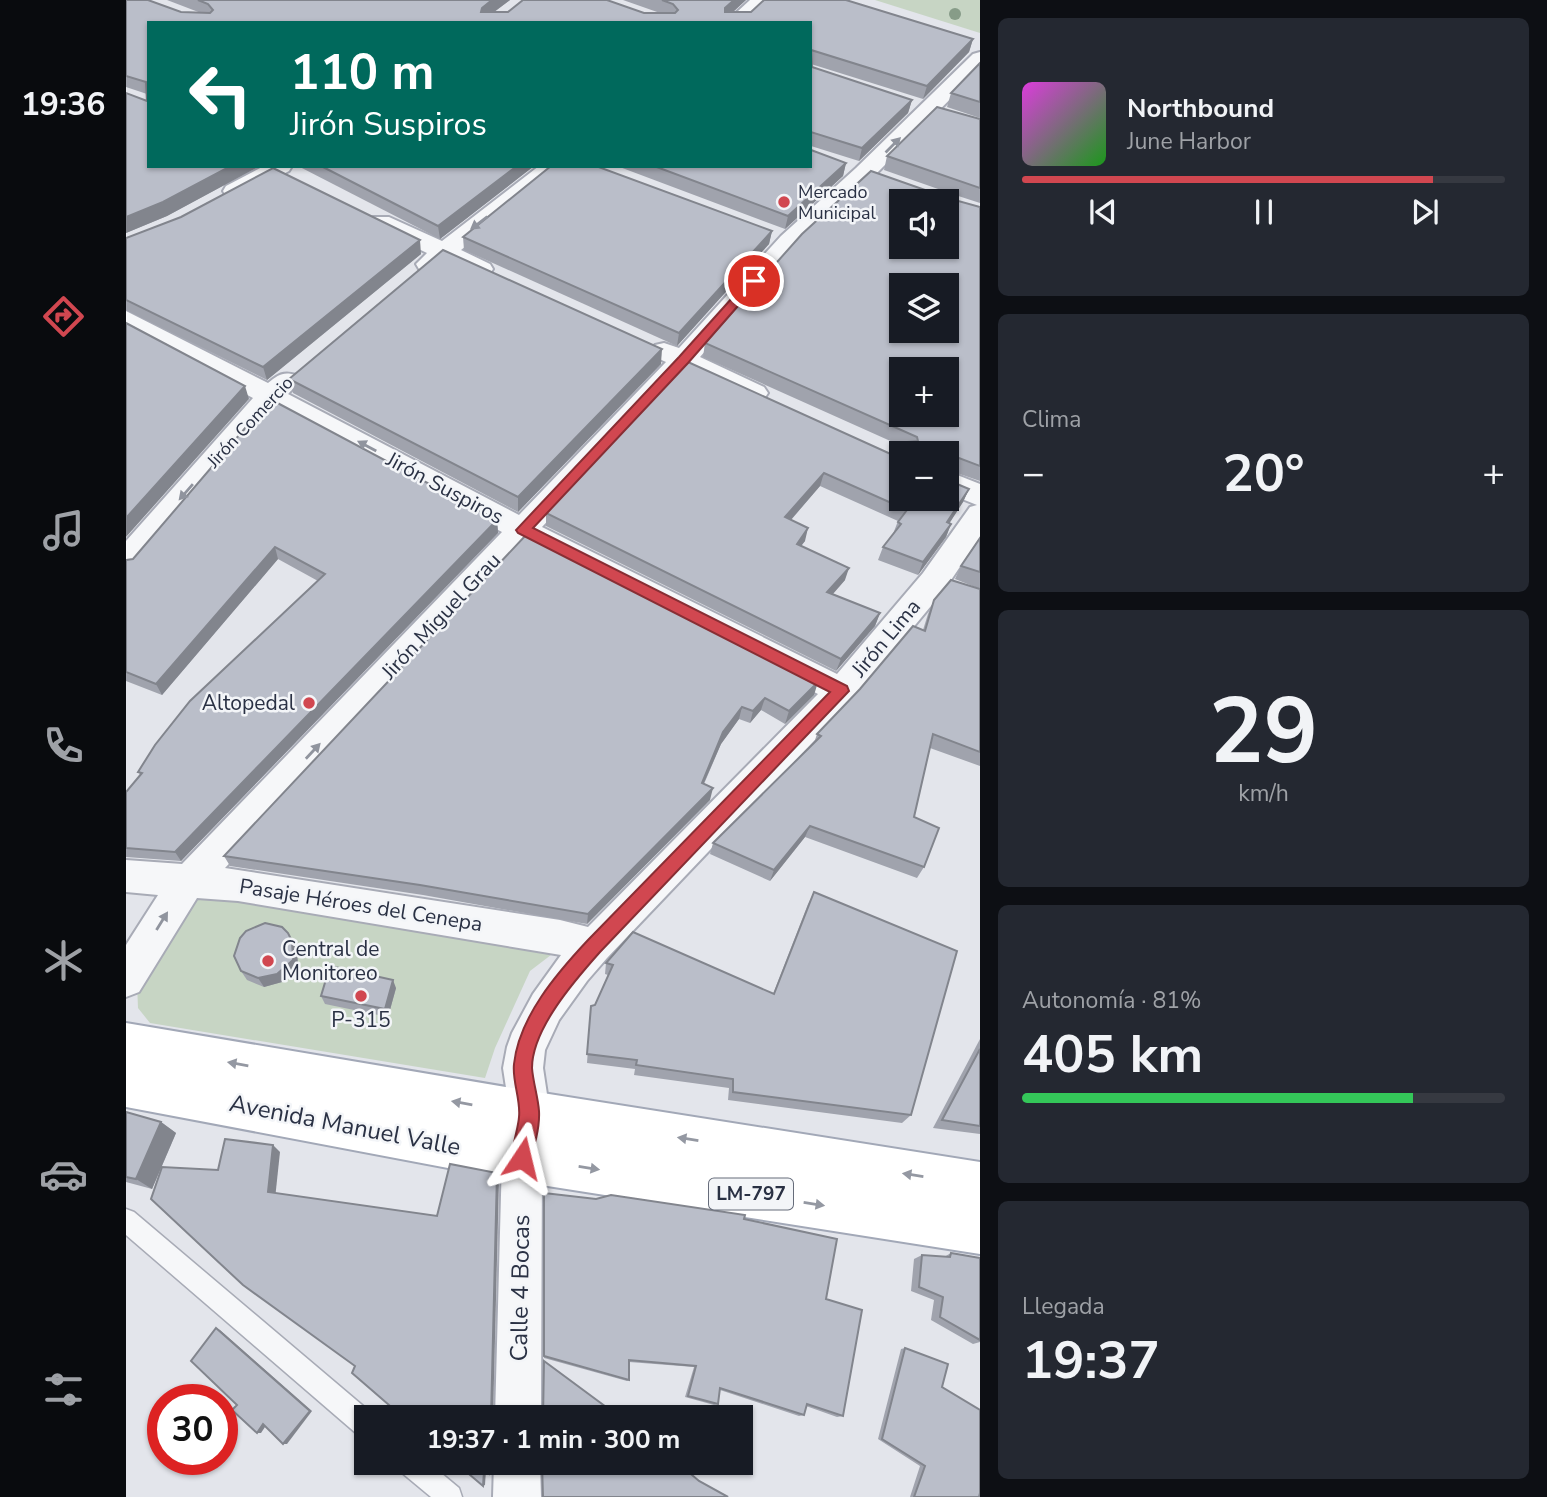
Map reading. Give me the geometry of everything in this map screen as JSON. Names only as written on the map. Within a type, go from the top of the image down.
[{"type":"main road","name":"Avenida Manuel Valle","points":[[126,1045],[526,1136],[980,1230]]},
{"type":"main road","name":"Avenida Manuel Valle","points":[[126,1084],[526,1136],[980,1186]]},
{"type":"street","points":[[737,21],[762,0]]},
{"type":"street","name":"Jirón Miguel Grau","points":[[126,979],[189,882],[684,360],[777,236],[864,174],[927,110],[974,49]]},
{"type":"street","points":[[410,278],[550,168]]},
{"type":"street","points":[[217,200],[280,170]]},
{"type":"street","points":[[358,210],[506,280]]},
{"type":"street","name":"Jirón Suspiros","points":[[126,319],[523,530],[842,691]]},
{"type":"street","points":[[645,343],[780,405]]},
{"type":"street","name":"Jirón Comercio","points":[[126,561],[271,394],[303,368]]},
{"type":"street","points":[[959,486],[980,496]]},
{"type":"street","name":"Jirón Lima","points":[[526,1136],[523,1068],[526,1047],[546,1007],[574,968],[842,691],[940,583],[980,515]]},
{"type":"street","name":"Pasaje Héroes del Cenepa","points":[[126,876],[238,885],[560,937],[594,946]]},
{"type":"street","name":"Calle 4 Bocas","points":[[518,1405],[526,1136]]},
{"type":"street","points":[[517,1475],[517,1497]]},
{"type":"lane","points":[[126,1220],[354,1415]]},
{"type":"lane","points":[[424,1475],[450,1497]]},
{"type":"green space","points":[[875,0],[980,0],[980,33]]},
{"type":"green space","points":[[205,891],[564,945],[530,971],[495,1048],[485,1078],[150,1023],[138,1008],[137,983],[180,909]]},
{"type":"building","points":[[126,0],[148,0],[181,12],[210,13],[213,10],[208,4],[198,0],[492,0],[481,12],[508,12],[523,0],[607,0],[644,13],[675,13],[678,10],[673,4],[662,0],[734,0],[725,8],[725,12],[751,12],[764,0],[846,0],[973,39],[927,86],[812,50],[812,21],[147,21],[147,101],[146,82],[126,76]]},
{"type":"building","points":[[980,63],[980,102],[951,93]]},
{"type":"building","points":[[812,67],[912,100],[862,148],[812,132]]},
{"type":"building","points":[[126,93],[147,101],[147,168],[227,168],[163,202],[126,217]]},
{"type":"building","points":[[937,107],[980,119],[980,188],[887,156]]},
{"type":"building","points":[[812,150],[846,163],[788,216],[659,168],[812,168]]},
{"type":"building","points":[[273,168],[420,240],[263,367],[126,300],[126,238],[181,217]]},
{"type":"building","points":[[325,168],[514,168],[438,226]]},
{"type":"building","points":[[549,168],[601,168],[772,231],[679,333],[463,237]]},
{"type":"building","points":[[871,171],[922,189],[889,189],[889,259],[959,259],[959,201],[980,207],[980,466],[959,458],[959,441],[918,441],[917,437],[894,427],[959,427],[959,357],[889,357],[889,425],[705,343],[802,234]]},
{"type":"building","points":[[443,250],[662,349],[518,497],[289,379]]},
{"type":"building","points":[[126,323],[245,386],[126,518]]},
{"type":"building","points":[[688,362],[889,453],[889,502],[824,473],[785,517],[808,528],[797,544],[849,568],[827,592],[880,613],[841,659],[546,513]]},
{"type":"building","points":[[270,399],[497,520],[175,852],[126,848],[126,792],[142,773],[138,772],[155,745],[190,701],[325,574],[275,547],[156,684],[126,672],[126,560],[133,559]]},
{"type":"building","points":[[959,485],[969,489],[959,504]]},
{"type":"building","points":[[906,511],[954,511],[947,522],[951,524],[923,562],[883,547],[901,524],[898,522]]},
{"type":"building","points":[[526,535],[818,682],[789,711],[765,698],[753,711],[742,707],[723,732],[702,783],[713,788],[588,914],[420,885],[224,856]]},
{"type":"building","points":[[980,538],[980,572],[961,566]]},
{"type":"building","points":[[951,580],[980,589],[980,752],[933,734],[914,817],[939,828],[924,867],[810,826],[774,870],[713,843],[821,736],[817,734],[860,689],[913,626],[925,631],[934,600]]},
{"type":"building","points":[[814,892],[957,951],[911,1115],[733,1092],[733,1079],[636,1065],[637,1060],[587,1054],[591,1006],[595,1005],[613,965],[606,963],[633,932],[774,994]]},
{"type":"building","name":"Central de Monitoreo","points":[[265,923],[282,927],[288,933],[292,941],[293,960],[277,974],[258,978],[241,971],[234,956],[240,938],[246,931]]},
{"type":"building","name":"P-315","points":[[330,966],[393,980],[385,1009],[321,996]]},
{"type":"building","points":[[980,1049],[980,1126],[942,1120]]},
{"type":"building","points":[[126,1112],[161,1122],[136,1179],[126,1177]]},
{"type":"building","points":[[225,1139],[273,1145],[268,1192],[437,1216],[450,1164],[497,1173],[491,1405],[389,1405],[352,1373],[355,1366],[243,1285],[151,1199],[162,1167],[218,1170]]},
{"type":"building","points":[[544,1193],[596,1199],[611,1195],[745,1215],[744,1219],[837,1239],[826,1299],[862,1310],[843,1416],[807,1404],[804,1415],[720,1388],[718,1404],[688,1396],[696,1366],[629,1360],[629,1380],[544,1356]]},
{"type":"building","points":[[951,1253],[980,1258],[980,1340],[940,1317],[943,1297],[919,1287],[922,1255],[950,1257]]},
{"type":"building","points":[[216,1328],[310,1411],[283,1444],[263,1424],[257,1433],[238,1416],[238,1384],[215,1384],[191,1361]]},
{"type":"building","points":[[905,1348],[948,1364],[942,1387],[980,1410],[979,1497],[914,1497],[925,1466],[882,1439]]},
{"type":"building","points":[[544,1361],[603,1405],[543,1405]]},
{"type":"building","points":[[470,1475],[484,1475],[483,1486]]},
{"type":"building","points":[[542,1475],[692,1475],[728,1497],[543,1497]]},
{"type":"place","name":"Mercado Municipal","points":[[784,202]]},
{"type":"place","name":"Altopedal","points":[[309,703]]},
{"type":"place","name":"Central de Monitoreo","points":[[268,961]]},
{"type":"place","name":"P-315","points":[[361,996]]},
{"type":"route","points":[[522,1158],[530,1114],[523,1068],[526,1047],[546,1007],[574,968],[594,946],[842,691],[523,530],[684,360],[754,281]]}]
